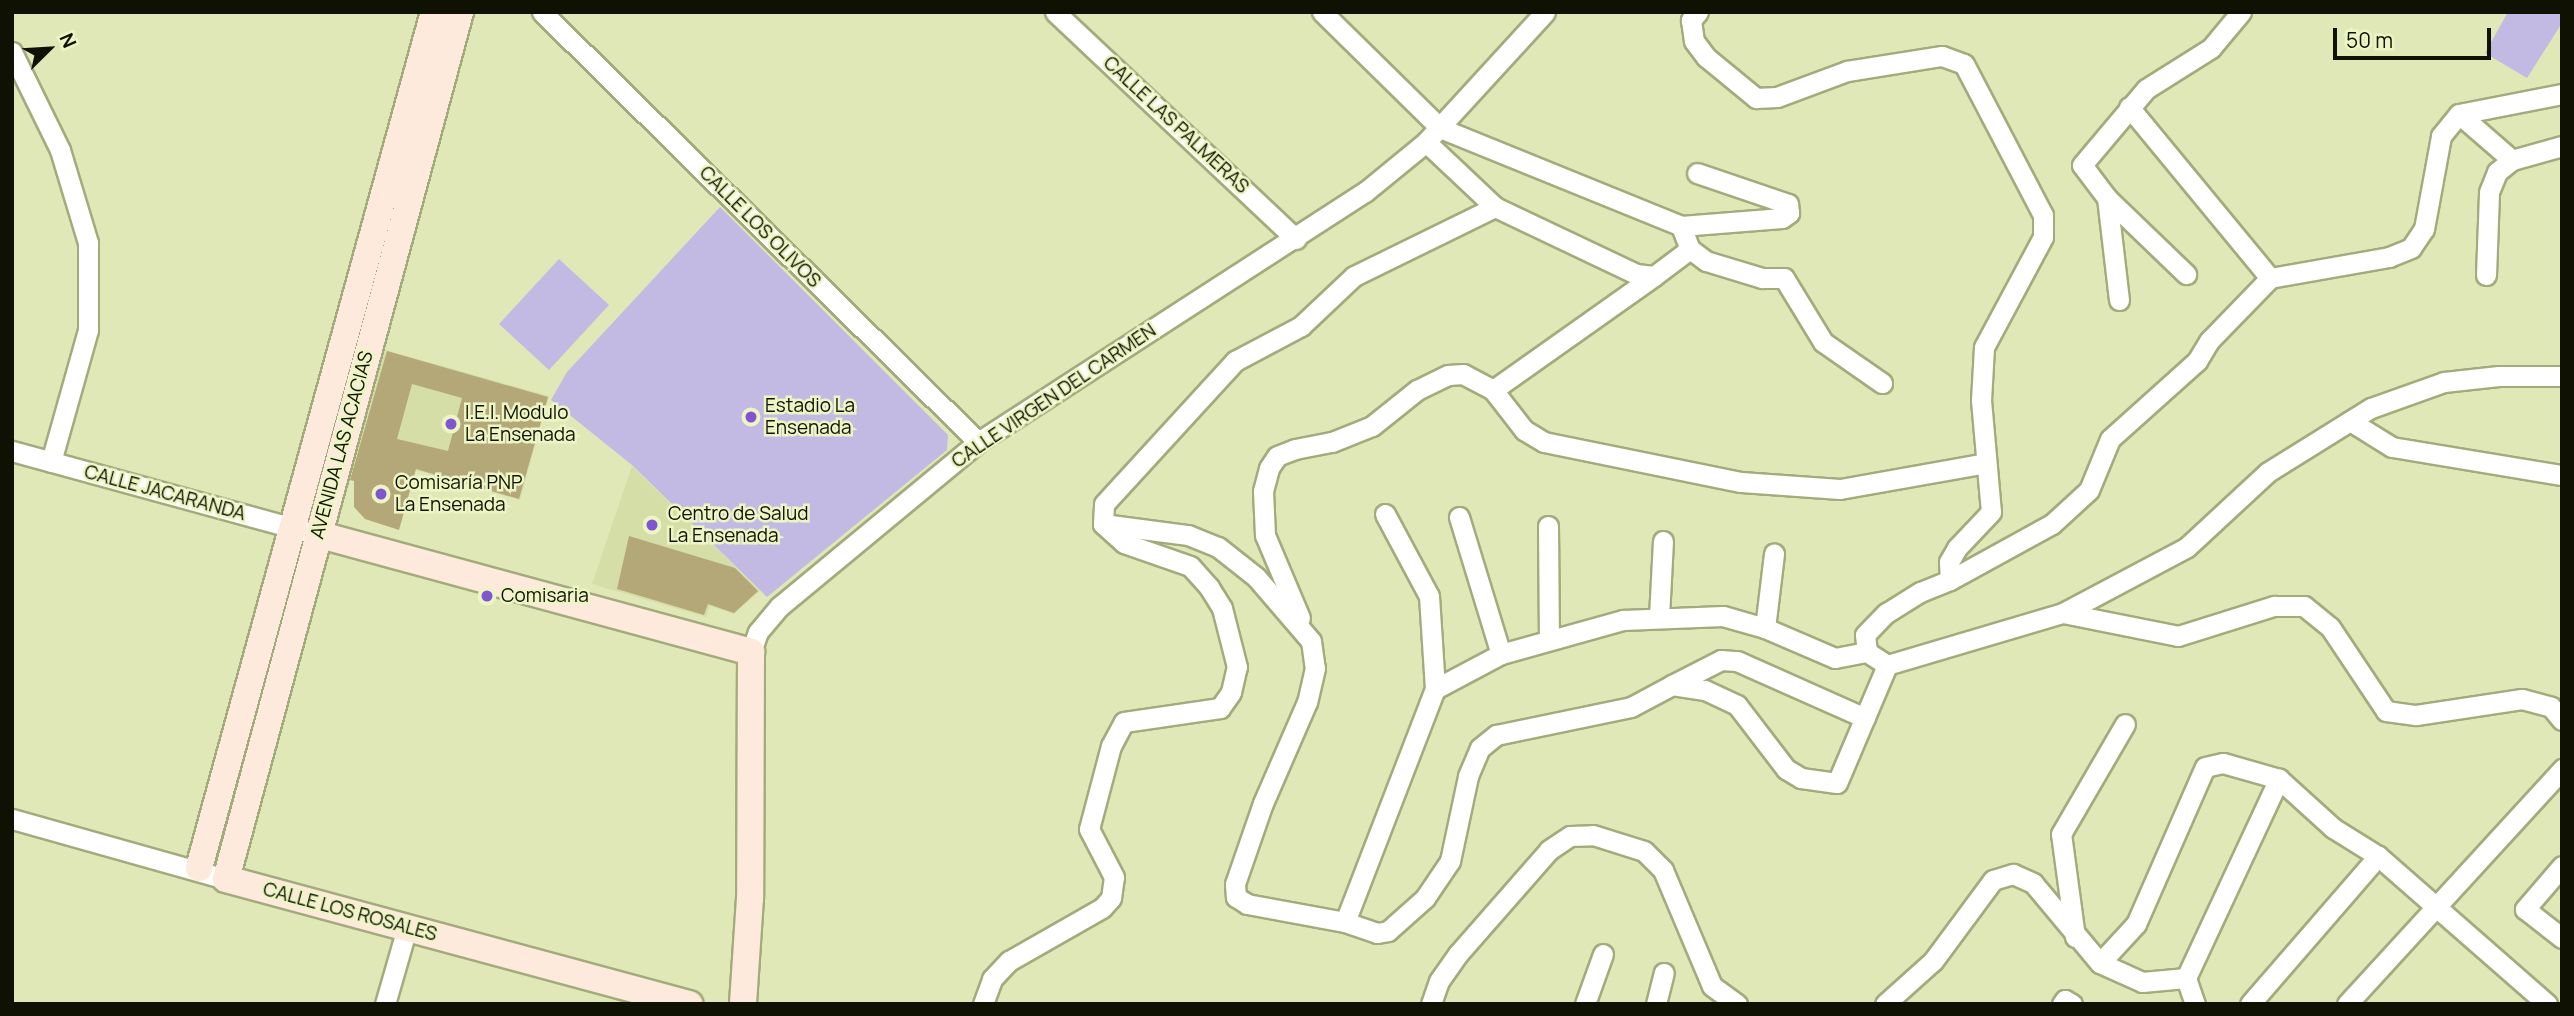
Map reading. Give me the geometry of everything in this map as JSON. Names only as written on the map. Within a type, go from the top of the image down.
[{"type":"street","name":"AVENIDA LAS ACACIAS","points":[[199,868],[289,527],[434,12]]},
{"type":"street","name":"AVENIDA LAS ACACIAS","points":[[226,879],[460,12]]},
{"type":"street","name":"CALLE LOS OLIVOS","points":[[542,12],[978,442]]},
{"type":"street","name":"CALLE LAS PALMERAS","points":[[1055,12],[1296,239]]},
{"type":"street","points":[[1322,12],[1440,128],[1681,226],[1782,218],[1789,213],[1788,204],[1697,173]]},
{"type":"street","name":"CALLE VIRGEN DEL CARMEN","points":[[743,1004],[750,898],[751,652],[758,632],[780,606],[978,442],[1296,239],[1426,142],[1545,12]]},
{"type":"street","points":[[1698,12],[1691,20],[1694,41],[1706,57],[1756,98],[1777,97],[1847,71],[1942,56],[1964,64],[2043,215],[2043,237],[1984,347],[1981,400],[1990,512],[1957,548],[1949,562],[1951,580]]},
{"type":"street","points":[[2186,274],[2107,198],[2082,165],[2146,89],[2211,48],[2241,12]]},
{"type":"street","points":[[12,52],[60,150],[88,243],[88,330],[51,462]]},
{"type":"street","points":[[1867,652],[1865,635],[1886,613],[1920,592],[1951,580],[2052,524],[2089,490],[2110,439],[2197,361],[2209,341],[2270,278],[2389,257],[2411,248],[2424,229],[2441,136],[2459,114],[2562,94]]},
{"type":"street","points":[[2129,107],[2270,278]]},
{"type":"street","points":[[2459,114],[2512,160]]},
{"type":"street","points":[[1426,142],[1495,207],[1636,274],[1654,276]]},
{"type":"street","points":[[2486,275],[2489,192],[2497,172],[2512,160],[2562,146]]},
{"type":"street","points":[[2107,198],[2119,300]]},
{"type":"street","points":[[1103,524],[1104,504],[1235,361],[1301,326],[1354,276],[1495,207]]},
{"type":"street","points":[[1681,226],[1690,249],[1706,261],[1762,278],[1784,278],[1823,342],[1882,383]]},
{"type":"street","points":[[1493,390],[1690,249]]},
{"type":"street","points":[[1865,718],[1737,661],[1721,660],[1631,707],[1496,735],[1476,757],[1450,861],[1426,898],[1388,931],[1377,933],[1345,922],[1247,904],[1236,897],[1235,884],[1263,803],[1307,702],[1315,668],[1311,640],[1265,536],[1263,491],[1277,456],[1372,426],[1418,390],[1448,375],[1463,374],[1493,390],[1524,430],[1544,442],[1741,482],[1840,489],[1986,463]]},
{"type":"street","points":[[1435,689],[1501,654],[1549,638],[1623,620],[1659,617],[1723,616],[1765,628],[1835,658],[1867,652],[1887,665],[2063,613],[2187,547],[2268,472],[2350,421],[2394,398],[2444,382],[2499,376],[2562,376]]},
{"type":"street","points":[[2350,421],[2392,447],[2562,475]]},
{"type":"street","name":"CALLE JACARANDA","points":[[12,451],[317,534]]},
{"type":"street","points":[[1345,922],[1435,689],[1429,596],[1385,514]]},
{"type":"street","points":[[1459,517],[1501,654]]},
{"type":"street","points":[[1103,524],[1188,535],[1218,547],[1256,577],[1311,640]]},
{"type":"street","points":[[983,1004],[992,979],[1009,961],[1102,908],[1111,898],[1114,877],[1089,829],[1111,746],[1124,722],[1220,708],[1231,692],[1237,667],[1222,608],[1209,587],[1190,566],[1124,543],[1103,524]]},
{"type":"street","points":[[1548,526],[1549,638]]},
{"type":"street","points":[[317,534],[751,652]]},
{"type":"street","points":[[1659,617],[1663,541]]},
{"type":"street","points":[[1765,628],[1773,554]]},
{"type":"street","points":[[2063,613],[2178,636],[2274,606],[2304,607],[2330,627],[2386,711],[2416,715],[2522,699],[2556,713]]},
{"type":"street","points":[[1672,685],[1705,690],[1737,705],[1786,769],[1801,778],[1837,783],[1887,665]]},
{"type":"street","points":[[2075,938],[2061,834],[2125,724]]},
{"type":"street","points":[[2100,964],[2136,924],[2205,767],[2223,763],[2279,779],[2333,828],[2378,856],[2547,1004]]},
{"type":"street","points":[[2347,1004],[2432,906],[2562,769]]},
{"type":"street","points":[[2196,1004],[2186,978],[2279,779]]},
{"type":"street","name":"CALLE LOS ROSALES","points":[[12,819],[689,1004]]},
{"type":"street","points":[[1431,1004],[1439,981],[1458,954],[1549,850],[1570,836],[1593,835],[1644,850],[1663,870],[1711,995],[1737,1004]]},
{"type":"street","points":[[2250,1004],[2378,856]]},
{"type":"street","points":[[2562,866],[2525,909],[2562,939]]},
{"type":"street","points":[[1885,1004],[1933,961],[1993,880],[2013,874],[2032,883],[2075,938],[2100,964],[2142,982],[2186,978]]},
{"type":"street","points":[[385,1004],[407,928]]},
{"type":"street","points":[[1585,1004],[1603,954]]},
{"type":"street","points":[[1656,1004],[1664,974]]},
{"type":"street","points":[[2062,1004],[2065,1000],[2072,1004]]},
{"type":"shaded area","points":[[2508,12],[2562,12],[2562,23],[2527,78],[2485,53]]},
{"type":"shaded area","name":"Estadio La Ensenada","points":[[720,207],[948,435],[947,450],[767,597],[632,465],[551,400],[567,372]]},
{"type":"shaded area","points":[[559,259],[609,305],[549,370],[499,324]]},
{"type":"shaded area","name":"I.E.I. Modulo La Ensenada","points":[[382,349],[549,396],[520,500],[353,452]]},
{"type":"shaded area","name":"Centro de Salud La Ensenada","points":[[632,466],[760,591],[734,614],[710,606],[706,617],[592,584]]},
{"type":"building","name":"I.E.I. Modulo La Ensenada","points":[[387,351],[548,397],[519,499],[416,469],[399,530],[365,519],[354,507],[354,481],[350,480]],"holes":[[[412,384],[462,398],[448,451],[397,439]]]},
{"type":"building","points":[[629,536],[735,568],[758,591],[734,613],[708,604],[704,615],[617,589]]},
{"type":"place","name":"Estadio La Ensenada","points":[[751,417]]},
{"type":"place","name":"I.E.I. Modulo La Ensenada","points":[[451,424]]},
{"type":"place","name":"Comisaría PNP La Ensenada","points":[[381,494]]},
{"type":"place","name":"Centro de Salud La Ensenada","points":[[652,525]]},
{"type":"place","name":"Comisaria","points":[[487,596]]}]
